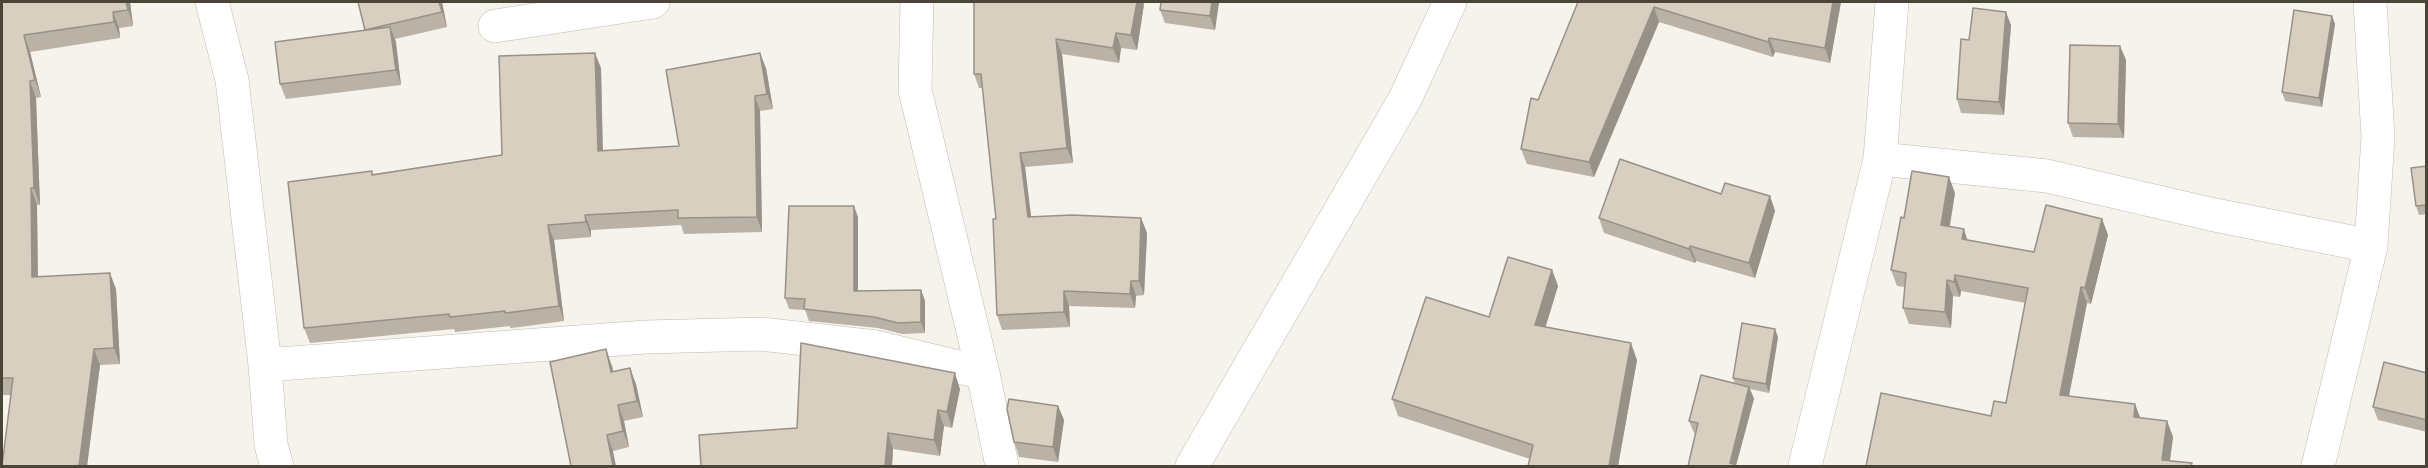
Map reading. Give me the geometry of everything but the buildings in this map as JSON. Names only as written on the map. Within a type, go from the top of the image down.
[{"type":"street","points":[[212,2],[232,80],[266,365],[271,444],[277,466]]},
{"type":"street","points":[[495,26],[652,2]]},
{"type":"street","points":[[917,2],[915,90],[983,373],[1002,466]]},
{"type":"street","points":[[1192,466],[1405,99],[1450,2]]},
{"type":"street","points":[[1805,466],[1880,159],[1892,2]]},
{"type":"street","points":[[2318,466],[2371,246],[2378,137],[2370,2]]},
{"type":"street","points":[[1880,159],[2047,176],[2210,214],[2371,246]]},
{"type":"street","points":[[266,365],[646,337],[761,334],[876,347],[983,373]]}]
